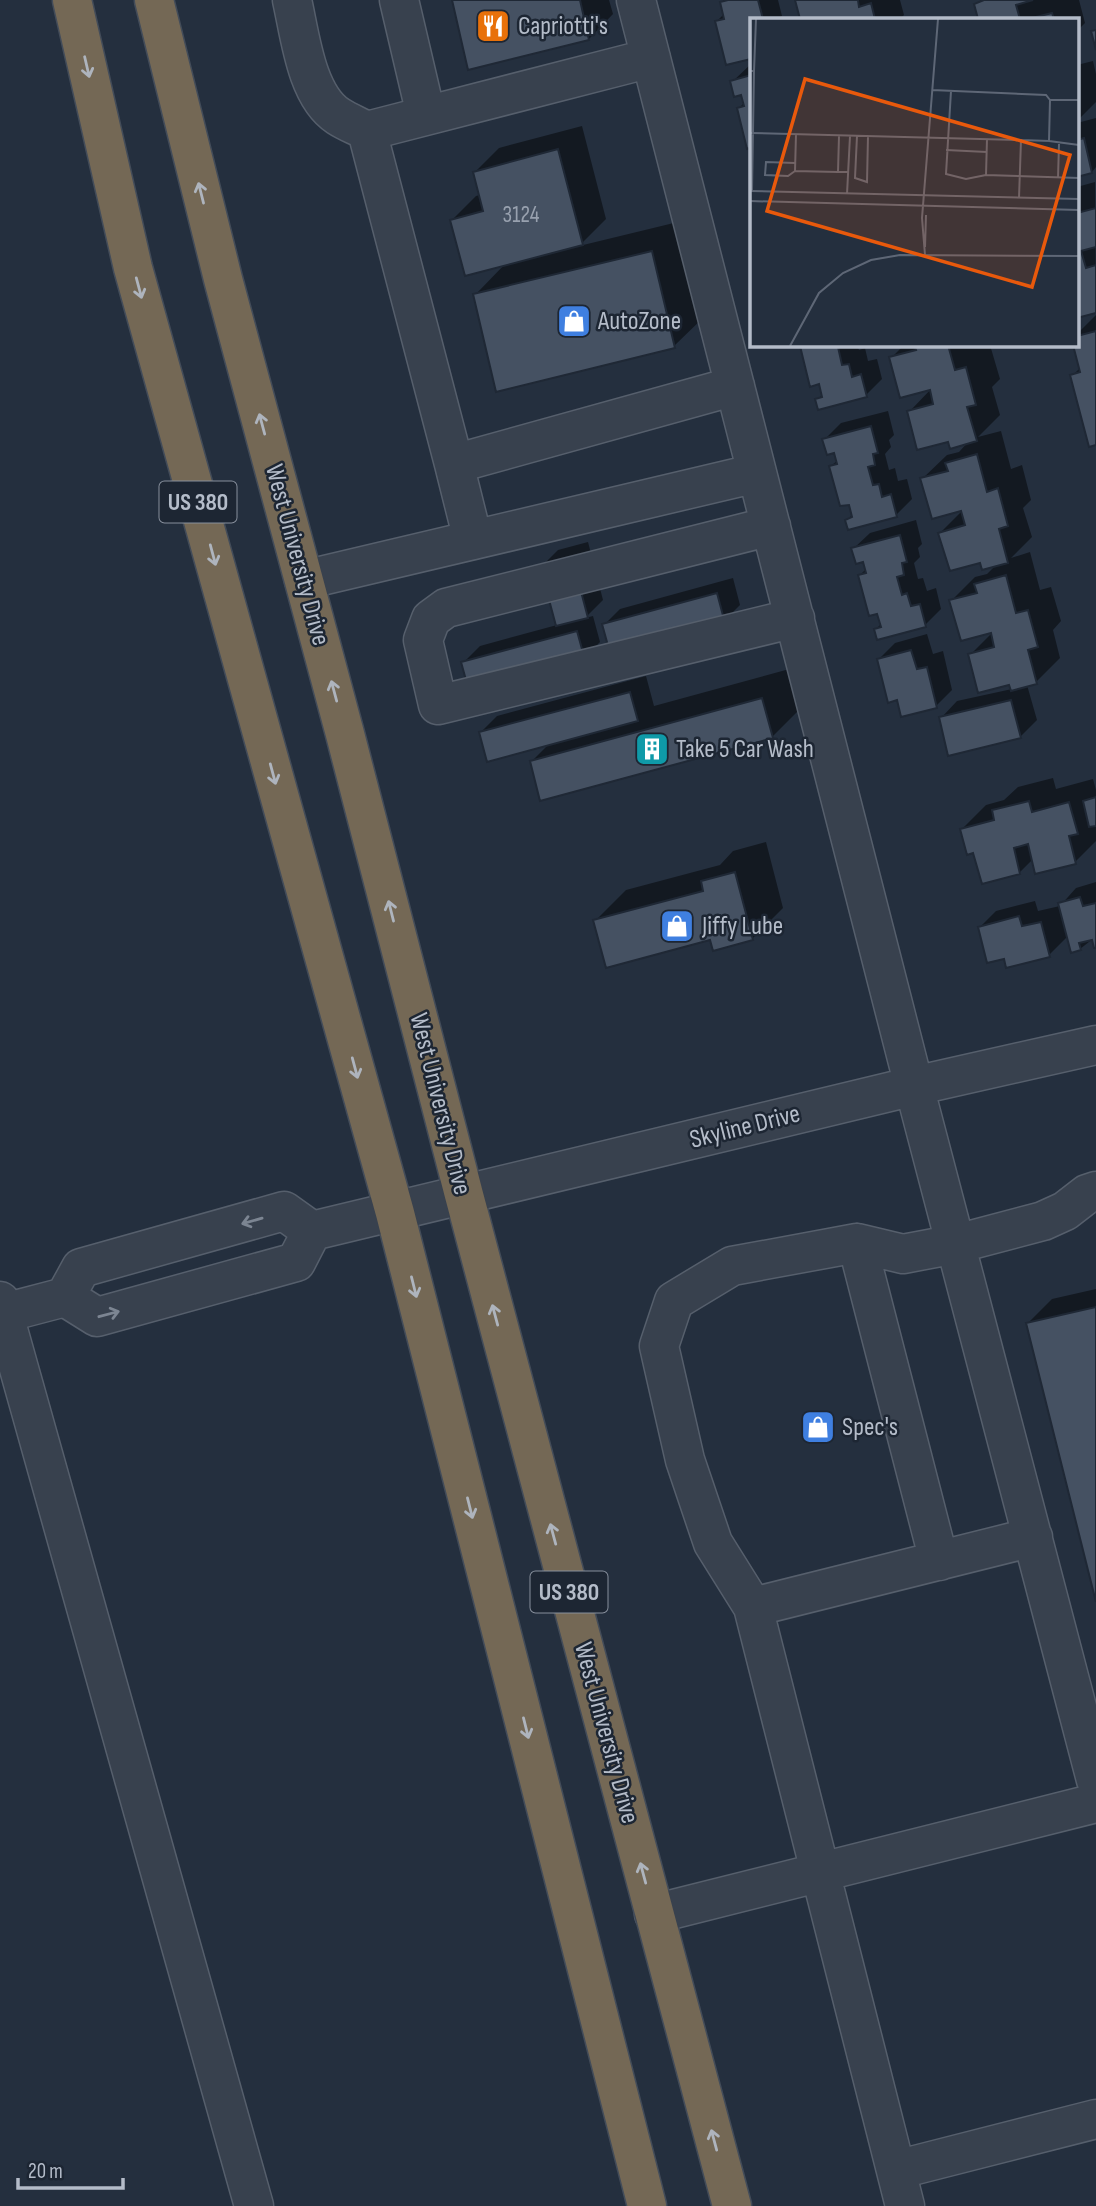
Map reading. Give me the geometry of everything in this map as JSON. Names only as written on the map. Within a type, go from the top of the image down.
[{"type":"highway","name":"US 380","points":[[72,0],[134,268],[395,1213],[647,2206]]},
{"type":"highway","name":"West University Drive","points":[[154,0],[223,279],[732,2206]]},
{"type":"street","points":[[292,0],[312,83],[323,102],[337,116],[368,131],[651,58]]},
{"type":"street","points":[[400,0],[426,116]]},
{"type":"street","points":[[636,0],[914,1086],[1096,1780]]},
{"type":"street","points":[[368,131],[473,540]]},
{"type":"street","points":[[454,464],[735,386]]},
{"type":"street","points":[[304,580],[757,473]]},
{"type":"street","points":[[771,526],[446,608],[431,619],[423,640],[438,705],[794,618]]},
{"type":"street","name":"Skyline Drive","points":[[312,1231],[914,1086],[1096,1045]]},
{"type":"street","points":[[1096,1191],[1044,1221],[956,1244],[903,1254],[857,1243],[732,1266],[674,1301],[659,1346],[685,1460],[713,1543],[753,1607],[900,2188],[1096,2119]]},
{"type":"street","points":[[65,1297],[81,1268],[284,1212],[312,1231],[296,1262],[97,1317],[65,1297],[2,1307],[254,2206]]},
{"type":"street","points":[[857,1243],[939,1561]]},
{"type":"street","points":[[753,1607],[1033,1537]]},
{"type":"street","points":[[654,1914],[1096,1803]]},
{"type":"building","points":[[452,0],[580,0],[589,40],[468,70]]},
{"type":"building","points":[[758,0],[763,18],[750,18],[750,59],[726,65],[715,21],[724,19],[720,2]]},
{"type":"building","points":[[795,0],[858,0],[859,7],[871,3],[875,18],[800,18]]},
{"type":"building","points":[[984,0],[1033,0],[1016,5],[1020,18],[978,18],[974,4]]},
{"type":"building","points":[[1052,13],[1054,18],[1032,18]]},
{"type":"building","points":[[1096,30],[1096,50],[1091,31]]},
{"type":"building","points":[[750,75],[750,148],[747,149],[737,108],[744,106],[741,95],[734,97],[730,81]]},
{"type":"building","points":[[1084,138],[1092,173],[1078,177],[1078,140]]},
{"type":"building","points":[[558,149],[583,245],[465,276],[450,220],[483,211],[473,172]]},
{"type":"building","points":[[1096,208],[1096,247],[1081,251],[1086,268],[1096,265],[1096,313],[1078,318],[1078,213]]},
{"type":"building","name":"AutoZone","points":[[652,251],[675,348],[496,392],[473,294]]},
{"type":"building","points":[[1096,331],[1096,445],[1089,447],[1070,375],[1080,372],[1073,346],[1078,346],[1078,336]]},
{"type":"building","points":[[800,346],[842,346],[838,347],[842,365],[849,364],[852,377],[861,374],[867,397],[818,410],[815,399],[822,397],[819,384],[810,387]]},
{"type":"building","points":[[914,346],[948,346],[955,370],[966,367],[976,405],[967,407],[977,441],[950,449],[948,442],[917,450],[907,411],[933,404],[930,390],[900,398],[889,357],[916,350]]},
{"type":"building","points":[[871,426],[878,453],[873,454],[875,465],[868,467],[873,485],[879,484],[882,497],[891,494],[897,517],[848,530],[845,520],[852,517],[849,505],[840,506],[829,466],[837,464],[834,453],[827,455],[822,439]]},
{"type":"building","points":[[977,454],[987,492],[998,488],[1008,526],[999,529],[1008,563],[982,570],[980,563],[950,571],[938,533],[965,525],[961,511],[932,519],[920,478],[948,471],[945,463]]},
{"type":"building","points":[[900,535],[907,562],[902,563],[904,575],[897,577],[902,595],[907,593],[911,606],[920,604],[926,627],[877,640],[874,629],[881,627],[877,614],[869,616],[858,575],[866,573],[863,562],[856,564],[851,548]]},
{"type":"building","points":[[572,557],[588,618],[556,626],[540,566]]},
{"type":"building","points":[[1006,575],[1016,613],[1028,610],[1038,647],[1028,650],[1037,684],[1011,691],[1009,685],[978,693],[968,654],[994,647],[991,633],[961,641],[949,600],[977,593],[974,584]]},
{"type":"building","points":[[717,593],[725,623],[610,653],[602,624]]},
{"type":"building","points":[[577,631],[585,660],[469,691],[461,662]]},
{"type":"building","points":[[911,650],[917,669],[927,667],[937,708],[901,717],[897,700],[888,703],[877,659]]},
{"type":"building","points":[[630,692],[638,721],[487,762],[479,732]]},
{"type":"building","name":"Take 5 Car Wash","points":[[762,698],[773,738],[540,801],[530,761]]},
{"type":"building","points":[[1011,700],[1021,738],[948,756],[939,717]]},
{"type":"building","points":[[1096,797],[1096,826],[1089,827],[1083,801]]},
{"type":"building","points":[[1029,801],[1032,812],[1069,802],[1078,834],[1069,836],[1076,864],[1035,874],[1028,844],[1014,848],[1020,874],[982,884],[973,853],[967,855],[960,829],[994,820],[992,810]]},
{"type":"building","points":[[735,872],[753,940],[713,951],[710,940],[606,968],[593,920],[703,891],[701,881]]},
{"type":"building","points":[[1080,897],[1083,906],[1096,903],[1096,948],[1092,940],[1079,943],[1081,950],[1071,953],[1058,903]]},
{"type":"building","points":[[1019,916],[1022,926],[1041,922],[1050,957],[1006,968],[1004,959],[987,963],[978,927]]},
{"type":"building","points":[[1096,1307],[1096,1602],[1026,1323]]},
{"type":"place","name":"Capriotti's","points":[[493,26]]},
{"type":"place","name":"AutoZone","points":[[574,321]]},
{"type":"place","name":"Take 5 Car Wash","points":[[652,749]]},
{"type":"place","name":"Jiffy Lube","points":[[677,926]]},
{"type":"place","name":"Spec's","points":[[818,1427]]}]
